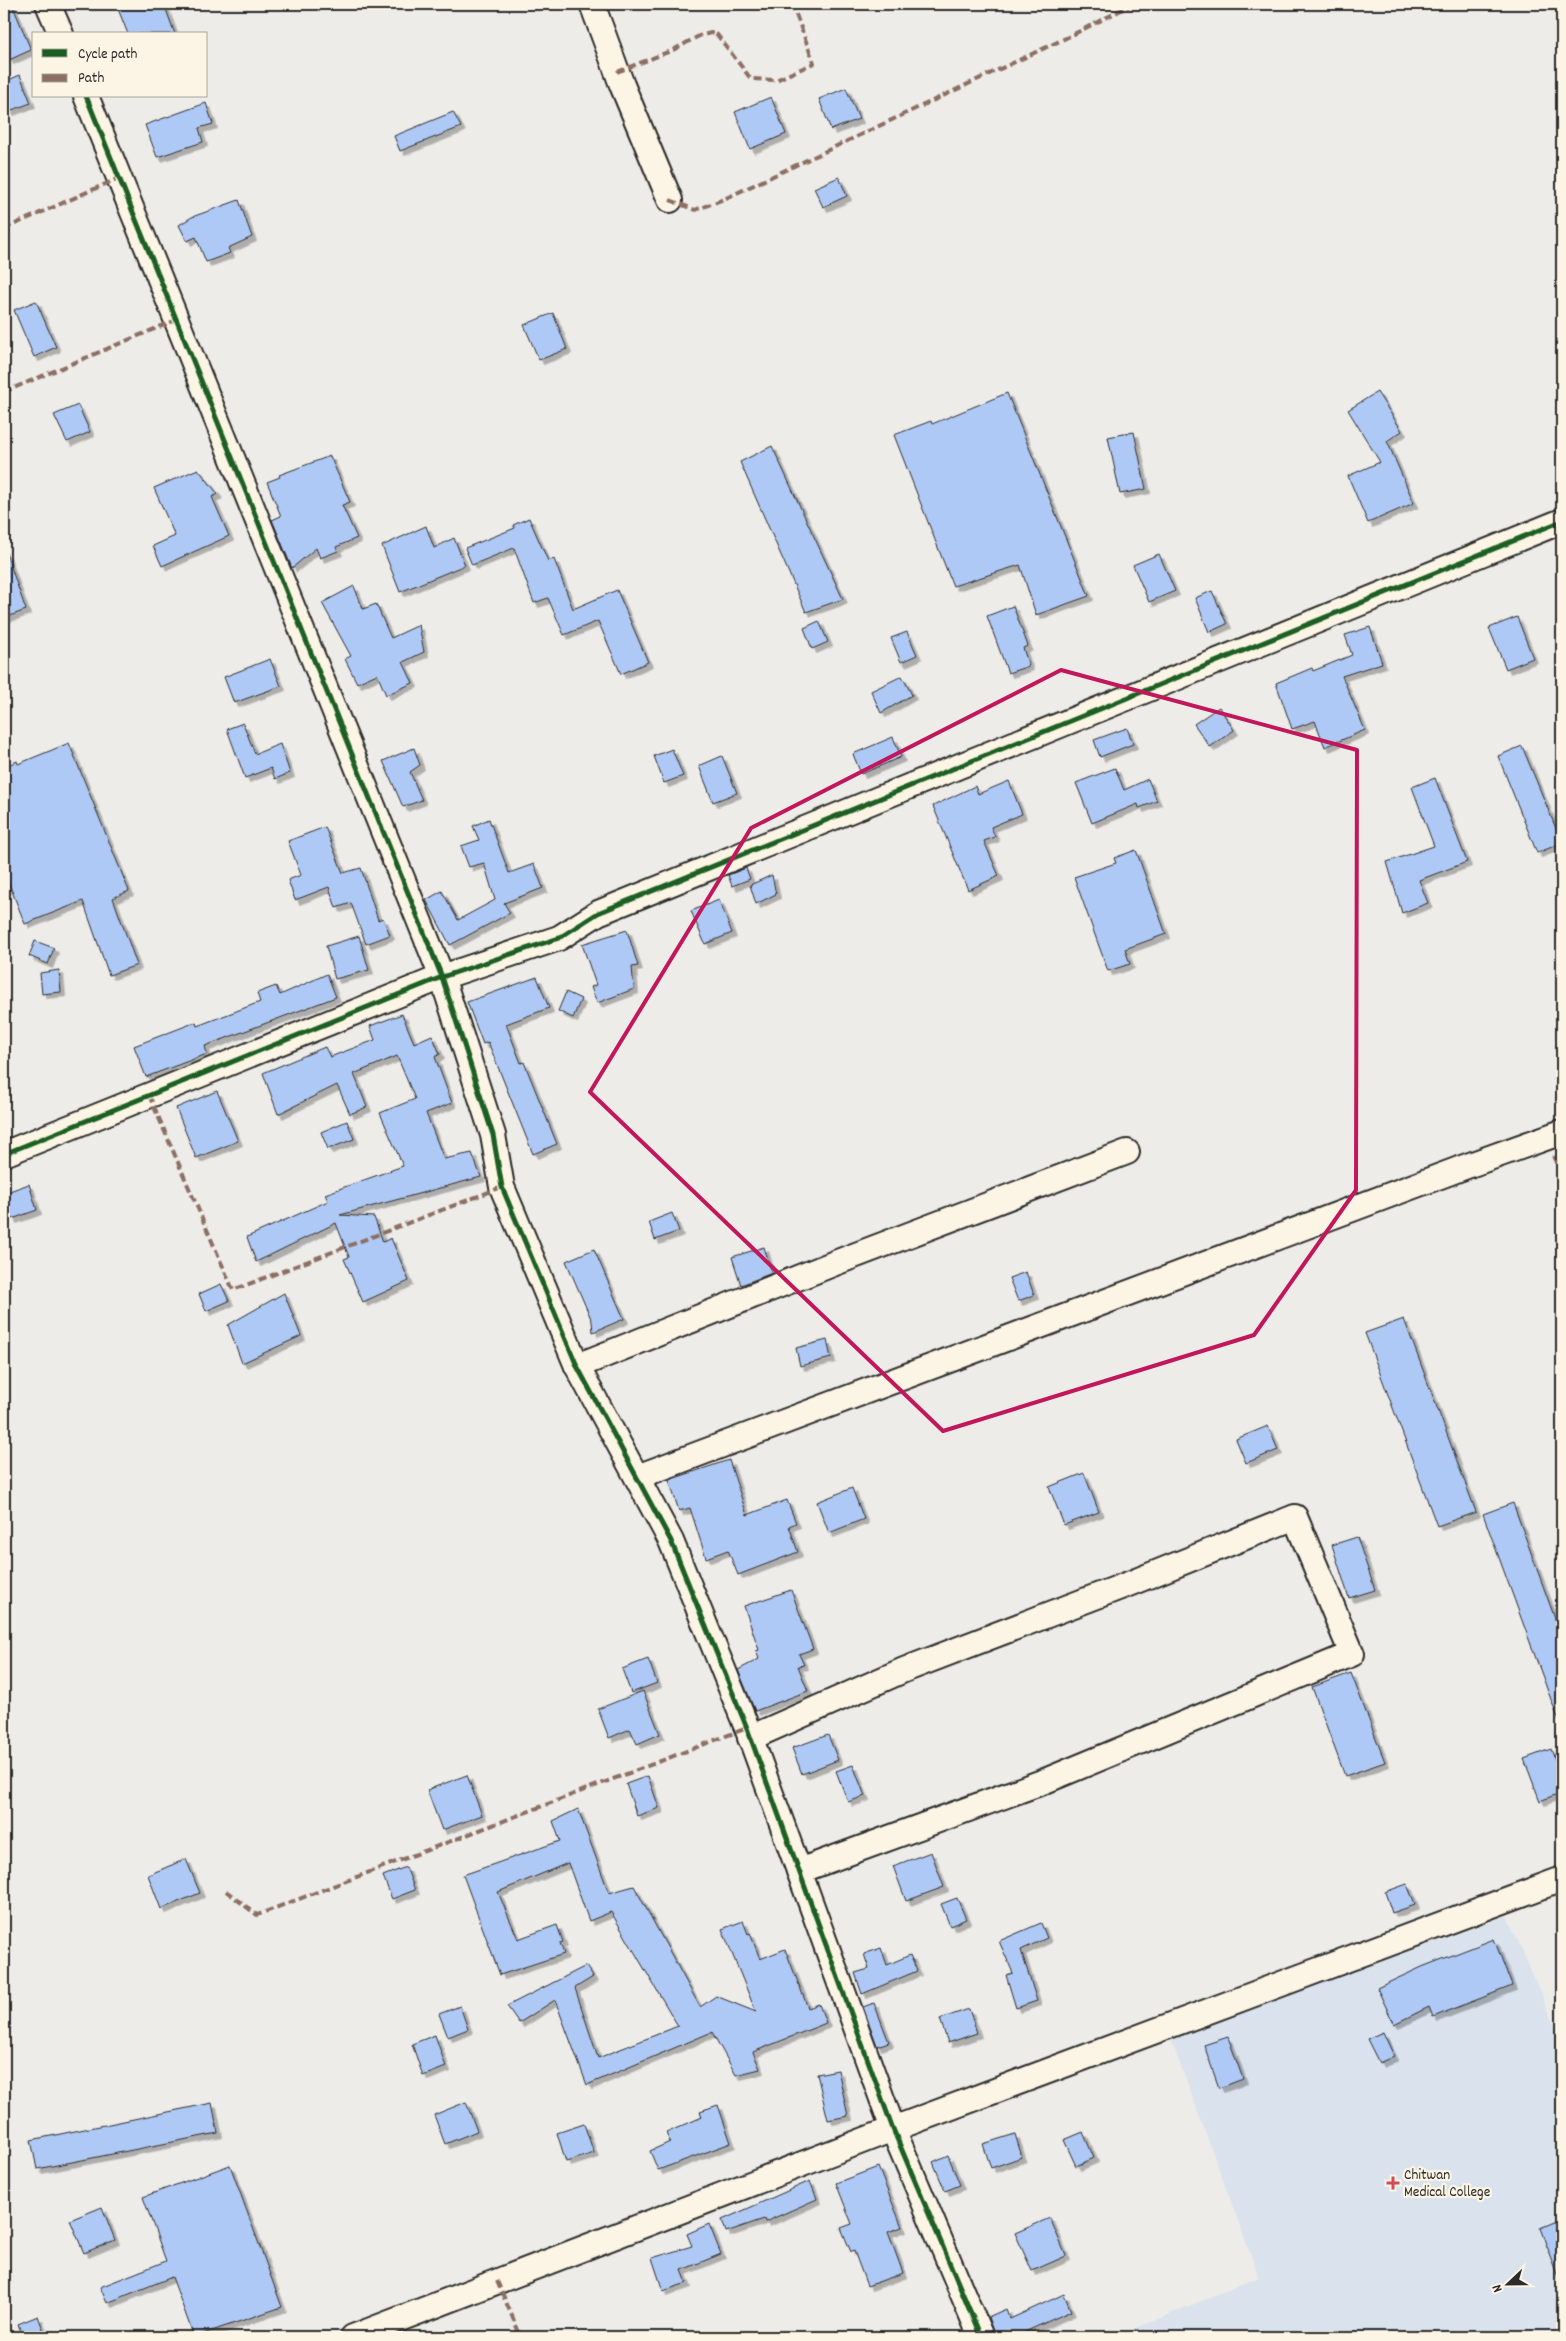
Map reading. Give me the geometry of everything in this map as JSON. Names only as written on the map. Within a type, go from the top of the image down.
[{"type":"street","points":[[48,4],[59,32]]},
{"type":"street","points":[[592,4],[622,85],[670,200]]},
{"type":"street","points":[[87,98],[442,977],[493,1135],[502,1187],[577,1366],[671,1541],[750,1738],[893,2129],[980,2337]]},
{"type":"street","points":[[4,1154],[442,977],[559,938],[598,913],[1562,520]]},
{"type":"street","points":[[636,1477],[1562,1132]]},
{"type":"street","points":[[577,1366],[834,1263],[1127,1152]]},
{"type":"street","points":[[750,1738],[904,1670],[1131,1583],[1295,1517],[1352,1654],[1045,1781],[799,1871]]},
{"type":"street","points":[[353,2337],[893,2129],[1562,1879]]},
{"type":"highlighted area","points":[[1061,670],[1357,750],[1356,1190],[1254,1335],[943,1431],[590,1092],[751,828]]},
{"type":"shaded area","name":"Chitwan Medical College","points":[[1507,1916],[1562,2042],[1562,2337],[1114,2337],[1259,2277],[1170,2037]],"holes":[[[1493,1939],[1512,1986],[1433,2017],[1415,1970]],[[1227,2037],[1243,2079],[1219,2088],[1204,2046]]]},
{"type":"building","points":[[4,4],[12,4],[31,50],[9,60],[4,48]]},
{"type":"building","points":[[116,4],[164,4],[174,32],[127,32]]},
{"type":"building","points":[[20,75],[31,103],[9,111],[4,97],[4,82]]},
{"type":"building","points":[[846,88],[859,119],[831,130],[819,99]]},
{"type":"building","points":[[771,97],[786,134],[750,149],[735,112]]},
{"type":"building","points":[[206,103],[213,124],[199,128],[203,142],[157,157],[145,125]]},
{"type":"building","points":[[453,112],[461,127],[400,151],[394,136]]},
{"type":"building","points":[[839,177],[847,196],[823,207],[814,188]]},
{"type":"building","points":[[239,200],[252,237],[228,248],[230,253],[206,262],[196,237],[187,241],[179,225],[192,217]]},
{"type":"building","points":[[36,301],[56,347],[34,357],[14,310]]},
{"type":"building","points":[[553,313],[567,349],[539,360],[524,325]]},
{"type":"building","points":[[1377,392],[1402,431],[1387,441],[1414,503],[1368,523],[1348,476],[1380,462],[1348,410]]},
{"type":"building","points":[[1007,393],[1089,596],[1036,615],[1020,565],[953,586],[894,435],[931,421],[932,424]]},
{"type":"building","points":[[78,405],[90,432],[67,442],[54,415]]},
{"type":"building","points":[[1134,432],[1146,489],[1120,494],[1108,437]]},
{"type":"building","points":[[772,446],[843,599],[806,612],[740,462]]},
{"type":"building","points":[[330,456],[350,502],[342,505],[357,538],[336,547],[338,551],[320,558],[316,548],[292,568],[272,520],[281,516],[267,482],[280,477],[279,475]]},
{"type":"building","points":[[198,469],[218,494],[212,497],[229,536],[162,566],[153,546],[175,536],[154,488]]},
{"type":"building","points":[[529,518],[548,561],[554,559],[573,609],[617,590],[648,662],[621,674],[598,621],[564,635],[548,598],[534,603],[514,548],[472,565],[465,548],[515,528],[513,525]]},
{"type":"building","points":[[426,526],[434,548],[454,538],[465,565],[400,592],[382,546]]},
{"type":"building","points":[[4,553],[6,553],[26,610],[4,618]]},
{"type":"building","points":[[1159,554],[1175,591],[1149,602],[1133,565]]},
{"type":"building","points":[[354,586],[363,609],[376,604],[391,638],[419,625],[424,652],[403,662],[413,683],[386,695],[377,674],[357,683],[345,659],[351,656],[322,603]]},
{"type":"building","points":[[1212,591],[1227,624],[1209,632],[1195,598]]},
{"type":"building","points":[[1013,606],[1028,646],[1023,648],[1029,666],[1008,673],[987,616]]},
{"type":"building","points":[[1517,617],[1533,658],[1506,669],[1489,628]]},
{"type":"building","points":[[819,621],[828,642],[812,649],[804,628]]},
{"type":"building","points":[[1370,627],[1382,663],[1342,676],[1365,730],[1325,747],[1315,721],[1292,729],[1276,683],[1312,668],[1313,671],[1352,655],[1345,635]]},
{"type":"building","points":[[907,632],[917,655],[901,662],[891,638]]},
{"type":"building","points":[[270,659],[281,686],[234,703],[224,677]]},
{"type":"building","points":[[902,676],[912,695],[881,713],[871,691]]},
{"type":"building","points":[[1219,707],[1234,730],[1210,747],[1194,724]]},
{"type":"building","points":[[243,723],[255,754],[280,744],[290,773],[275,779],[271,768],[245,778],[227,729]]},
{"type":"building","points":[[1127,728],[1133,744],[1100,757],[1094,740]]},
{"type":"building","points":[[893,737],[901,757],[861,774],[853,754]]},
{"type":"building","points":[[69,743],[129,891],[113,898],[137,965],[109,975],[83,901],[25,924],[4,871],[4,767],[17,761],[18,764]]},
{"type":"building","points":[[1522,746],[1562,843],[1537,853],[1498,756]]},
{"type":"building","points":[[414,748],[420,765],[410,772],[422,800],[403,807],[383,761]]},
{"type":"building","points":[[672,749],[683,776],[664,783],[654,756]]},
{"type":"building","points":[[722,756],[737,793],[713,802],[699,766]]},
{"type":"building","points":[[1115,768],[1124,790],[1148,779],[1157,801],[1139,808],[1138,804],[1092,823],[1076,783]]},
{"type":"building","points":[[1435,778],[1467,862],[1419,880],[1428,903],[1402,913],[1387,862],[1434,846],[1412,787]]},
{"type":"building","points":[[1009,781],[1022,814],[991,827],[995,837],[984,841],[999,876],[968,890],[933,806],[975,786],[978,794]]},
{"type":"building","points":[[489,819],[509,873],[534,864],[543,888],[504,903],[510,913],[450,945],[426,900],[442,891],[458,920],[495,900],[484,863],[469,867],[461,846],[479,840],[473,826]]},
{"type":"building","points":[[325,827],[343,873],[361,868],[378,920],[383,918],[390,935],[366,944],[351,903],[336,908],[329,887],[295,900],[288,880],[301,875],[288,841]]},
{"type":"building","points":[[1136,850],[1166,934],[1125,949],[1130,964],[1108,971],[1074,877],[1116,863],[1114,858]]},
{"type":"building","points":[[746,868],[750,879],[732,886],[728,875]]},
{"type":"building","points":[[772,875],[776,894],[756,904],[750,885]]},
{"type":"building","points":[[719,900],[732,933],[705,944],[691,911]]},
{"type":"building","points":[[627,930],[638,966],[632,967],[634,989],[597,1003],[591,987],[596,985],[582,944]]},
{"type":"building","points":[[359,936],[369,970],[335,979],[326,946]]},
{"type":"building","points":[[35,941],[54,948],[48,964],[29,956]]},
{"type":"building","points":[[59,970],[61,992],[42,994],[40,973]]},
{"type":"building","points":[[327,974],[336,997],[205,1046],[207,1054],[146,1077],[134,1046],[196,1022],[197,1026],[260,1002],[257,993],[276,986],[280,995]]},
{"type":"building","points":[[537,977],[549,1008],[506,1024],[521,1063],[524,1062],[557,1144],[533,1154],[488,1042],[483,1044],[467,1002]]},
{"type":"building","points":[[566,992],[581,999],[573,1018],[558,1011]]},
{"type":"building","points":[[402,1014],[414,1043],[432,1035],[440,1054],[435,1057],[452,1103],[426,1113],[444,1159],[472,1153],[481,1177],[340,1215],[374,1217],[383,1242],[391,1238],[409,1281],[363,1302],[344,1259],[349,1257],[336,1223],[256,1262],[247,1237],[328,1201],[325,1194],[403,1166],[380,1113],[415,1099],[397,1056],[354,1074],[367,1107],[350,1114],[337,1085],[278,1114],[263,1073],[325,1047],[330,1057],[375,1040],[370,1026]]},
{"type":"building","points":[[217,1091],[238,1141],[196,1158],[176,1108]]},
{"type":"building","points":[[347,1121],[354,1139],[328,1149],[321,1132]]},
{"type":"building","points":[[29,1184],[37,1210],[12,1219],[4,1193]]},
{"type":"building","points":[[672,1213],[679,1231],[655,1240],[649,1222]]},
{"type":"building","points":[[764,1247],[772,1273],[741,1285],[732,1257]]},
{"type":"building","points":[[594,1249],[624,1319],[593,1332],[592,1321],[566,1261]]},
{"type":"building","points":[[1026,1272],[1034,1295],[1018,1301],[1009,1278]]},
{"type":"building","points":[[221,1284],[229,1301],[206,1311],[199,1294]]},
{"type":"building","points":[[284,1293],[301,1336],[242,1363],[228,1325]]},
{"type":"building","points":[[1404,1319],[1476,1512],[1437,1526],[1365,1333]]},
{"type":"building","points":[[827,1340],[831,1358],[800,1366],[796,1348]]},
{"type":"building","points":[[1268,1426],[1278,1450],[1246,1463],[1236,1439]]},
{"type":"building","points":[[729,1460],[747,1515],[787,1500],[796,1523],[789,1526],[798,1552],[738,1575],[728,1550],[706,1558],[690,1508],[679,1511],[669,1480]]},
{"type":"building","points":[[1084,1473],[1099,1512],[1064,1525],[1049,1487]]},
{"type":"building","points":[[852,1488],[864,1519],[829,1533],[817,1502]]},
{"type":"building","points":[[1513,1503],[1562,1638],[1562,1724],[1560,1724],[1483,1514]]},
{"type":"building","points":[[1357,1537],[1375,1590],[1349,1598],[1332,1545]]},
{"type":"building","points":[[791,1590],[813,1649],[799,1654],[804,1665],[798,1666],[808,1691],[755,1711],[738,1670],[759,1659],[756,1651],[759,1650],[744,1606]]},
{"type":"building","points":[[648,1659],[657,1683],[631,1693],[622,1669]]},
{"type":"building","points":[[1351,1673],[1385,1762],[1345,1776],[1312,1687]]},
{"type":"building","points":[[643,1691],[660,1734],[637,1744],[630,1729],[609,1738],[598,1709]]},
{"type":"building","points":[[828,1735],[838,1760],[802,1774],[792,1748]]},
{"type":"building","points":[[1551,1749],[1562,1778],[1562,1792],[1540,1801],[1524,1759]]},
{"type":"building","points":[[853,1765],[865,1796],[848,1802],[836,1771]]},
{"type":"building","points":[[467,1775],[482,1815],[442,1830],[427,1790]]},
{"type":"building","points":[[648,1776],[659,1808],[637,1816],[626,1784]]},
{"type":"building","points":[[578,1809],[609,1893],[634,1886],[700,2007],[716,1996],[756,2012],[722,1929],[743,1921],[760,1959],[785,1949],[808,2008],[819,2004],[826,2023],[753,2052],[760,2069],[736,2075],[712,2032],[587,2085],[555,2000],[519,2023],[507,2006],[586,1966],[593,1977],[575,1988],[598,2058],[678,2026],[611,1912],[589,1921],[568,1863],[498,1892],[518,1939],[557,1925],[563,1942],[560,1943],[564,1954],[500,1975],[463,1875],[560,1841],[553,1821]]},
{"type":"building","points":[[931,1852],[944,1887],[906,1901],[893,1866]]},
{"type":"building","points":[[186,1859],[200,1893],[161,1909],[148,1875]]},
{"type":"building","points":[[406,1867],[415,1890],[392,1899],[383,1876]]},
{"type":"building","points":[[1407,1884],[1415,1905],[1392,1913],[1385,1892]]},
{"type":"building","points":[[957,1898],[966,1919],[950,1926],[941,1904]]},
{"type":"building","points":[[1041,1923],[1047,1938],[1021,1950],[1037,2001],[1016,2008],[1006,1975],[1013,1973],[999,1941]]},
{"type":"building","points":[[1494,1939],[1512,1986],[1433,2017],[1429,2007],[1394,2024],[1377,1988],[1422,1967]]},
{"type":"building","points":[[881,1948],[887,1965],[910,1955],[917,1971],[862,1994],[855,1973],[869,1969],[864,1954]]},
{"type":"building","points":[[874,2003],[889,2042],[877,2046],[863,2007]]},
{"type":"building","points":[[460,2006],[468,2029],[448,2037],[439,2014]]},
{"type":"building","points":[[969,2009],[977,2033],[948,2043],[940,2019]]},
{"type":"building","points":[[1383,2032],[1394,2056],[1379,2063],[1367,2039]]},
{"type":"building","points":[[435,2035],[446,2067],[423,2076],[412,2044]]},
{"type":"building","points":[[1228,2037],[1243,2079],[1219,2088],[1204,2045]]},
{"type":"building","points":[[838,2070],[848,2116],[828,2120],[817,2074]]},
{"type":"building","points":[[466,2102],[477,2131],[445,2144],[434,2115]]},
{"type":"building","points":[[212,2103],[218,2133],[37,2169],[31,2140]]},
{"type":"building","points":[[718,2105],[731,2143],[658,2170],[650,2151],[670,2142],[666,2133],[702,2117],[700,2111]]},
{"type":"building","points":[[584,2124],[594,2153],[566,2162],[557,2133]]},
{"type":"building","points":[[1083,2132],[1094,2158],[1076,2166],[1064,2140]]},
{"type":"building","points":[[1015,2134],[1022,2157],[991,2168],[983,2144]]},
{"type":"building","points":[[948,2155],[960,2185],[945,2191],[933,2162]]},
{"type":"building","points":[[230,2165],[282,2307],[194,2337],[172,2277],[107,2303],[100,2287],[166,2261],[143,2197]]},
{"type":"building","points":[[878,2167],[902,2227],[888,2232],[903,2273],[867,2286],[854,2251],[851,2252],[841,2228],[852,2224],[836,2183]]},
{"type":"building","points":[[810,2181],[817,2199],[765,2222],[764,2219],[726,2232],[722,2220]]},
{"type":"building","points":[[102,2207],[115,2240],[84,2253],[70,2220]]},
{"type":"building","points":[[1050,2218],[1066,2256],[1032,2271],[1015,2233]]},
{"type":"building","points":[[1562,2219],[1562,2283],[1561,2283],[1540,2228]]},
{"type":"building","points":[[709,2224],[721,2254],[682,2270],[687,2283],[663,2291],[652,2258],[692,2246],[687,2234]]},
{"type":"building","points":[[1064,2294],[1071,2311],[1018,2335],[1019,2337],[995,2337],[988,2317],[1006,2309],[1010,2319]]},
{"type":"building","points":[[38,2316],[46,2337],[23,2337],[18,2324]]},
{"type":"marked path","points":[[617,72],[673,50],[699,36],[715,32],[751,79],[776,80],[814,63],[792,4]]},
{"type":"marked path","points":[[670,200],[695,210],[724,199],[1068,37],[1133,4]]},
{"type":"marked path","points":[[4,229],[119,178]]},
{"type":"marked path","points":[[4,392],[176,320]]},
{"type":"marked path","points":[[149,1095],[233,1290],[502,1187]]},
{"type":"marked path","points":[[1553,1156],[1562,1175]]},
{"type":"marked path","points":[[226,1891],[257,1915],[747,1728]]},
{"type":"marked path","points":[[497,2281],[521,2337]]},
{"type":"cycle path","points":[[87,98],[442,977],[493,1135],[502,1187],[577,1366],[671,1541],[747,1728],[893,2129],[981,2337]]},
{"type":"cycle path","points":[[4,1154],[442,977],[559,938],[598,913],[1562,521]]},
{"type":"place","name":"Chitwan Medical College","points":[[1393,2183]]}]
